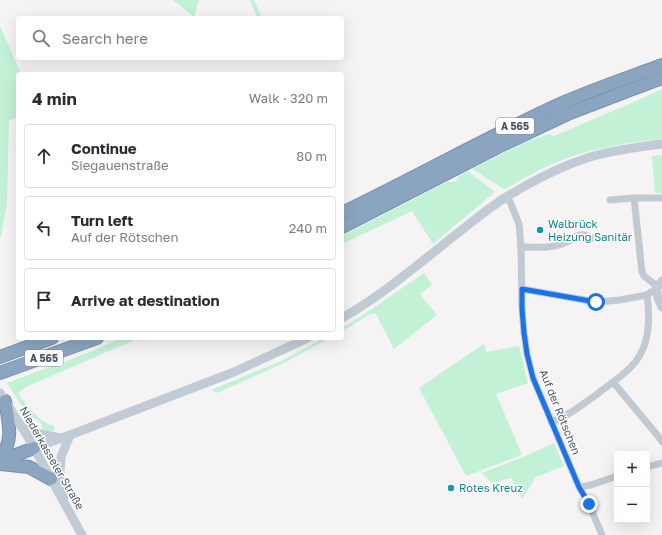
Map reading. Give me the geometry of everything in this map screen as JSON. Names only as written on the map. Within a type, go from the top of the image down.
[{"type":"highway","name":"A 565","points":[[344,212],[493,136],[566,101],[662,65]]},
{"type":"highway","name":"A 565","points":[[344,225],[496,148],[563,117],[662,78]]},
{"type":"highway","name":"A 565","points":[[0,357],[47,340]]},
{"type":"highway","name":"A 565","points":[[1,373],[91,340]]},
{"type":"highway","points":[[0,457],[8,443],[10,431],[2,397]]},
{"type":"highway","points":[[0,462],[34,448]]},
{"type":"highway","points":[[0,462],[29,468],[51,479]]},
{"type":"main road","points":[[344,317],[382,293],[507,196],[532,182],[559,169],[591,157],[626,149],[662,144]]},
{"type":"main road","points":[[658,285],[658,298],[662,307]]},
{"type":"main road","points":[[34,448],[234,372],[304,340]]},
{"type":"main road","name":"Niederkasseler Straße","points":[[2,397],[34,448],[82,535]]},
{"type":"main road","points":[[22,428],[40,434],[66,437]]},
{"type":"main road","points":[[65,504],[60,470],[61,457],[66,437]]},
{"type":"street","name":"Auf der Rötschen","points":[[507,196],[519,224],[523,327],[527,354],[533,378],[579,487],[589,504],[602,535]]},
{"type":"street","points":[[522,289],[596,302],[620,300],[647,295],[658,285],[644,276],[642,272],[634,198]]},
{"type":"street","points":[[610,200],[662,198]]},
{"type":"street","points":[[521,247],[554,247],[581,235],[592,238]]},
{"type":"street","points":[[551,422],[560,419],[579,407],[628,370],[635,362],[645,342],[648,321],[647,295]]},
{"type":"street","points":[[613,382],[662,442]]},
{"type":"street","points":[[650,466],[662,463]]},
{"type":"street","points":[[579,487],[591,485],[614,477]]},
{"type":"green space","points":[[173,0],[199,0],[194,16]]},
{"type":"green space","points":[[250,0],[254,0],[261,16],[256,16]]},
{"type":"green space","points":[[0,26],[20,72],[16,72],[16,118],[9,121],[7,203],[0,240]]},
{"type":"green space","points":[[662,89],[662,139],[634,142],[579,154],[546,167],[506,189],[472,169],[526,142],[549,134],[554,136]]},
{"type":"green space","points":[[662,155],[662,193],[655,193],[652,156]]},
{"type":"green space","points":[[468,171],[495,192],[433,244],[412,211],[344,243],[344,235],[447,182],[456,181],[458,177]]},
{"type":"green space","points":[[424,273],[432,285],[420,294],[437,315],[394,349],[376,314],[371,314],[344,330],[344,327]]},
{"type":"green space","points":[[117,340],[134,340],[26,387],[18,393],[33,413],[43,421],[54,426],[54,431],[43,431],[40,422],[28,415],[7,383],[95,350]]},
{"type":"green space","points":[[320,340],[325,340],[286,362],[217,393],[211,390],[281,361]]},
{"type":"green space","points":[[484,344],[486,352],[519,346],[528,383],[496,394],[522,455],[466,476],[419,388]]},
{"type":"green space","points":[[554,443],[564,466],[536,477],[522,499],[511,478],[491,483],[482,473],[523,457]]},
{"type":"place","name":"Walbrück Heizung Sanitär","points":[[540,230]]},
{"type":"place","name":"Rotes Kreuz","points":[[451,488]]},
{"type":"route","points":[[589,504],[579,487],[533,378],[524,333],[522,289],[596,302]]}]
